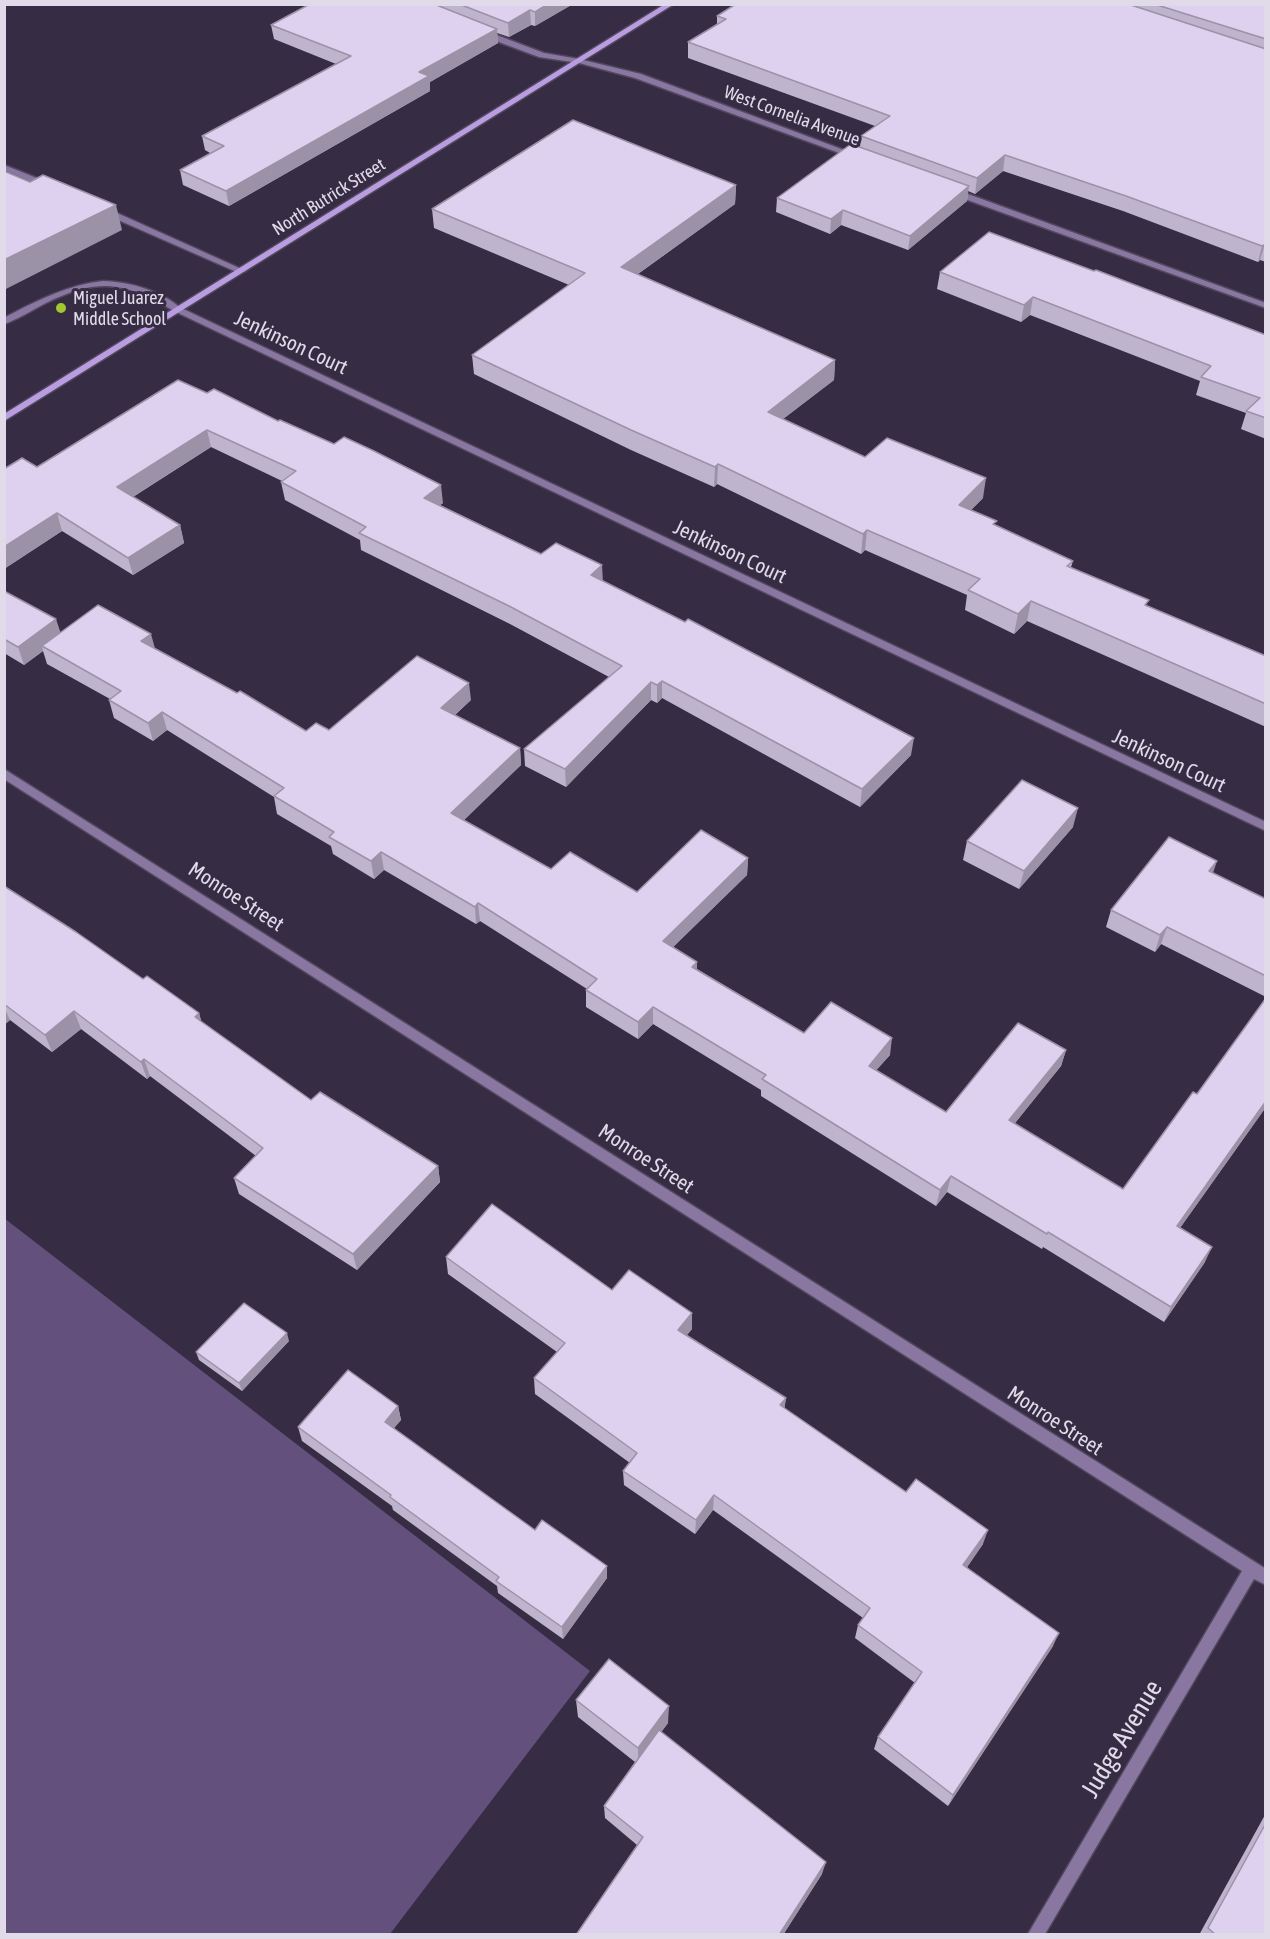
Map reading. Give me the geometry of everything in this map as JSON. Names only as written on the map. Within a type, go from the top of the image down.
[{"type":"street","name":"North Butrick Street","points":[[4,418],[671,4]]},
{"type":"street","name":"West Cornelia Avenue","points":[[479,32],[542,55],[579,61],[638,76],[862,158]]},
{"type":"street","points":[[4,167],[56,189]]},
{"type":"street","points":[[941,187],[1266,306]]},
{"type":"street","points":[[96,207],[242,271]]},
{"type":"street","name":"Jenkinson Court","points":[[4,322],[49,297],[86,285],[119,284],[141,290],[1266,827]]},
{"type":"street","name":"Monroe Street","points":[[4,772],[1259,1574]]},
{"type":"street","name":"Judge Avenue","points":[[1036,1935],[1259,1574]]},
{"type":"shaded area","points":[[4,1218],[590,1671],[390,1934],[5,1934]]},
{"type":"building","points":[[310,4],[434,4],[497,29],[419,72],[429,76],[226,191],[180,170],[224,146],[202,136],[351,56],[271,25]]},
{"type":"building","points":[[459,4],[548,4],[535,12],[530,10],[508,23]]},
{"type":"building","points":[[736,4],[1128,4],[1266,49],[1266,244],[1262,246],[1005,155],[977,178],[861,136],[890,116],[688,42],[726,19],[717,16]]},
{"type":"building","points":[[1154,4],[1266,4],[1266,39]]},
{"type":"building","points":[[573,120],[736,185],[621,267],[835,360],[768,412],[865,457],[887,438],[986,478],[959,505],[997,521],[993,524],[1073,561],[1067,566],[1149,600],[1145,605],[1266,656],[1266,704],[1031,601],[1018,614],[968,590],[980,579],[867,530],[863,534],[718,464],[715,467],[631,430],[472,355],[585,273],[432,209]]},
{"type":"building","points":[[851,144],[969,186],[910,236],[843,210],[831,219],[777,198]]},
{"type":"building","points":[[4,171],[30,182],[43,175],[116,205],[4,260]]},
{"type":"building","points":[[989,232],[1266,335],[1266,418],[1246,411],[1260,398],[1201,377],[1211,366],[1033,297],[1024,305],[940,272]]},
{"type":"building","points":[[178,380],[207,393],[214,389],[278,421],[334,444],[344,437],[374,451],[441,485],[424,498],[541,554],[556,543],[602,565],[591,575],[685,622],[688,619],[914,738],[862,789],[662,681],[657,685],[651,682],[565,769],[524,749],[622,666],[509,606],[359,533],[366,527],[281,482],[296,471],[207,430],[117,487],[180,525],[128,558],[57,513],[4,547],[4,469],[22,458],[37,467]]},
{"type":"building","points":[[4,591],[56,619],[18,647],[4,639]]},
{"type":"building","points":[[98,605],[151,634],[141,641],[237,693],[240,691],[306,731],[316,723],[329,730],[417,656],[469,683],[441,708],[520,748],[451,813],[551,869],[570,852],[637,892],[701,830],[748,858],[663,941],[697,962],[692,967],[804,1033],[831,1002],[892,1038],[869,1066],[946,1112],[1018,1023],[1066,1050],[1009,1120],[1123,1189],[1193,1092],[1197,1094],[1266,998],[1266,1101],[1177,1226],[1212,1247],[1171,1307],[951,1176],[940,1190],[762,1079],[766,1075],[653,1007],[638,1022],[586,990],[597,979],[478,903],[475,907],[381,852],[371,861],[329,837],[334,832],[274,796],[284,788],[162,712],[148,723],[109,700],[121,691],[42,646]]},
{"type":"building","points":[[1022,780],[1078,808],[1024,871],[967,841]]},
{"type":"building","points":[[1169,837],[1217,861],[1209,871],[1266,899],[1266,976],[1167,927],[1160,935],[1111,910]]},
{"type":"building","points":[[4,886],[76,932],[143,979],[147,976],[199,1013],[195,1017],[311,1100],[320,1092],[438,1166],[353,1254],[234,1178],[263,1148],[144,1059],[141,1062],[74,1011],[45,1035],[4,1004]]},
{"type":"building","points":[[492,1204],[612,1290],[629,1270],[692,1313],[678,1330],[786,1398],[780,1405],[906,1492],[916,1479],[988,1530],[963,1565],[1059,1633],[953,1795],[878,1737],[922,1672],[858,1625],[870,1608],[714,1495],[696,1520],[623,1471],[637,1453],[534,1378],[565,1343],[446,1257]]},
{"type":"building","points":[[244,1303],[287,1333],[239,1383],[196,1352]]},
{"type":"building","points":[[348,1370],[398,1406],[385,1422],[535,1530],[542,1520],[607,1566],[562,1627],[496,1581],[499,1577],[298,1427]]},
{"type":"building","points":[[609,1659],[669,1706],[638,1748],[576,1700]]},
{"type":"building","points":[[659,1730],[826,1862],[779,1935],[576,1935],[643,1837],[604,1806]]},
{"type":"building","points":[[1266,1823],[1266,1935],[1216,1935],[1208,1928]]},
{"type":"place","name":"Miguel Juarez Middle School","points":[[61,308]]}]
